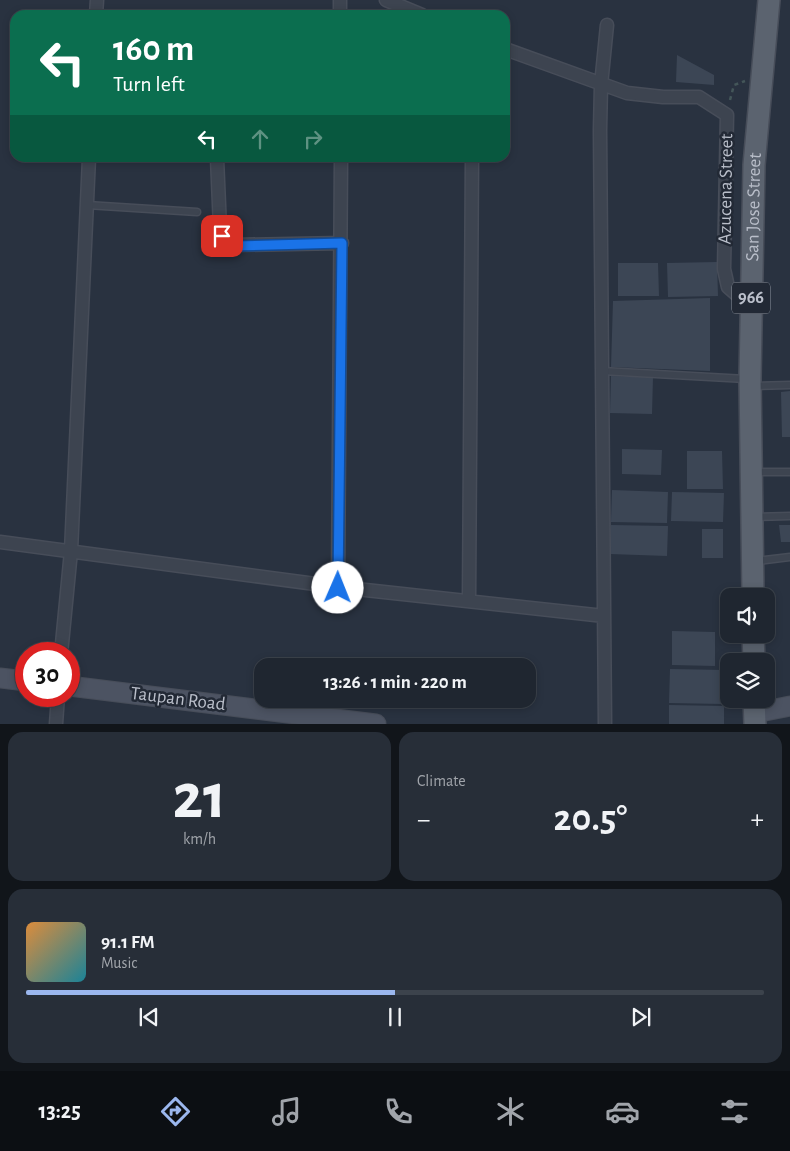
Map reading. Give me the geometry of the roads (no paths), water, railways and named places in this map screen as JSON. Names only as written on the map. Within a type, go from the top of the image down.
[{"type":"main road","name":"San Jose Street","points":[[753,588],[751,307],[754,164],[769,0]]},
{"type":"main road","points":[[0,678],[15,680]]},
{"type":"main road","name":"Taupan Road","points":[[80,687],[376,724]]},
{"type":"main road","points":[[754,712],[790,706]]},
{"type":"street","points":[[386,0],[410,10]]},
{"type":"street","points":[[605,724],[601,85],[606,25]]},
{"type":"street","name":"Azucena Street","points":[[510,51],[626,93],[663,97],[699,97],[727,115],[724,269],[728,287],[751,307]]},
{"type":"street","points":[[62,642],[71,551],[89,162]]},
{"type":"street","points":[[218,162],[220,228],[225,243],[234,246],[342,243]]},
{"type":"street","points":[[338,588],[342,243],[341,162]]},
{"type":"street","points":[[469,600],[472,162]]},
{"type":"street","points":[[0,542],[338,588],[469,600],[604,616]]},
{"type":"street","points":[[56,724],[57,707]]},
{"type":"lane","points":[[87,205],[197,212]]},
{"type":"lane","points":[[602,371],[790,385]]},
{"type":"lane","points":[[752,472],[790,472]]},
{"type":"lane","points":[[752,517],[790,516]]},
{"type":"lane","points":[[752,562],[790,557]]}]
